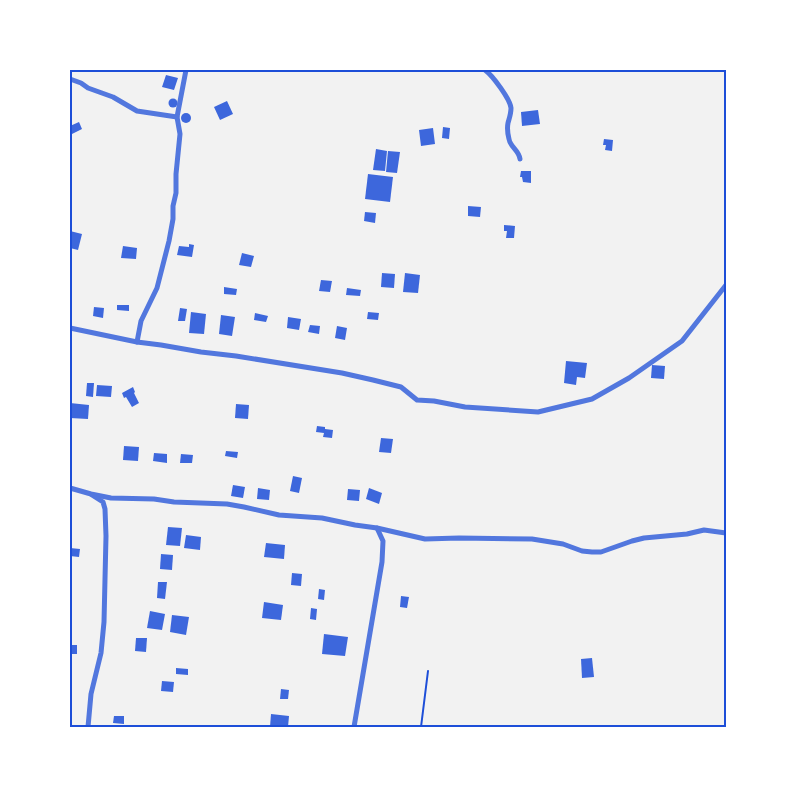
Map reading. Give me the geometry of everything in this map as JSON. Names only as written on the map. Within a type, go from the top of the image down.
[{"type":"street","points":[[137,342],[141,321],[158,288],[173,219],[180,134],[177,117],[186,70]]},
{"type":"street","points":[[485,70],[498,82],[510,105],[508,137],[510,143],[519,154],[520,159]]},
{"type":"street","points":[[70,79],[113,97],[137,111],[177,117]]},
{"type":"street","points":[[70,328],[137,342],[342,373],[401,388],[417,400],[465,407],[538,412],[592,399],[629,378],[682,341],[726,285]]},
{"type":"street","points":[[70,488],[111,498],[154,498],[174,502],[227,504],[279,515],[322,518],[431,540],[459,538],[532,539],[563,544],[582,551],[592,552],[601,552],[644,538],[704,530],[726,533]]},
{"type":"street","points":[[88,727],[91,694],[101,653],[104,622],[106,536],[103,502],[91,494]]},
{"type":"street","points":[[354,727],[382,562],[383,541],[377,528]]},
{"type":"path","points":[[421,727],[428,672]]},
{"type":"building","points":[[166,75],[178,78],[174,90],[162,87]]},
{"type":"building","points":[[173,98],[178,103],[173,108],[168,103]]},
{"type":"building","points":[[227,101],[233,114],[220,120],[214,107]]},
{"type":"building","points":[[538,110],[540,124],[522,126],[521,112]]},
{"type":"building","points":[[184,113],[188,113],[191,118],[190,122],[184,123],[181,120],[181,116]]},
{"type":"building","points":[[79,122],[82,129],[70,135],[70,126]]},
{"type":"building","points":[[443,127],[450,128],[449,139],[442,138]]},
{"type":"building","points":[[433,128],[435,144],[421,146],[419,130]]},
{"type":"building","points":[[604,139],[613,140],[612,151],[605,150],[606,145],[603,145]]},
{"type":"building","points":[[376,149],[387,151],[385,171],[373,170]]},
{"type":"building","points":[[388,151],[400,152],[397,173],[386,172]]},
{"type":"building","points":[[521,171],[531,171],[531,183],[523,182],[522,177],[520,177]]},
{"type":"building","points":[[368,174],[393,177],[390,202],[365,199]]},
{"type":"building","points":[[468,206],[481,207],[480,217],[468,216]]},
{"type":"building","points":[[365,212],[376,213],[375,223],[364,221]]},
{"type":"building","points":[[504,225],[515,226],[514,238],[506,238],[507,231],[504,231]]},
{"type":"building","points":[[70,231],[82,234],[78,250],[70,248]]},
{"type":"building","points":[[189,244],[194,245],[192,257],[177,255],[179,246],[189,247]]},
{"type":"building","points":[[123,246],[137,248],[136,259],[121,258]]},
{"type":"building","points":[[242,253],[254,256],[251,267],[239,265]]},
{"type":"building","points":[[382,273],[395,274],[394,288],[381,287]]},
{"type":"building","points":[[405,273],[420,275],[418,293],[403,292]]},
{"type":"building","points":[[321,280],[332,281],[330,292],[319,291]]},
{"type":"building","points":[[224,287],[237,289],[236,295],[224,294]]},
{"type":"building","points":[[347,288],[361,290],[360,296],[346,295]]},
{"type":"building","points":[[117,305],[129,305],[129,311],[117,310]]},
{"type":"building","points":[[94,307],[104,308],[103,318],[93,316]]},
{"type":"building","points":[[180,308],[187,309],[185,321],[178,321]]},
{"type":"building","points":[[191,312],[206,314],[204,334],[189,333]]},
{"type":"building","points":[[368,312],[379,313],[378,320],[367,319]]},
{"type":"building","points":[[255,313],[268,316],[266,322],[254,320]]},
{"type":"building","points":[[221,315],[235,317],[232,336],[219,334]]},
{"type":"building","points":[[288,317],[301,319],[299,330],[287,328]]},
{"type":"building","points":[[310,325],[320,326],[319,334],[308,332]]},
{"type":"building","points":[[337,326],[347,328],[345,340],[335,338]]},
{"type":"building","points":[[566,361],[587,363],[585,378],[577,377],[576,385],[564,383]]},
{"type":"building","points":[[652,365],[665,366],[664,379],[651,378]]},
{"type":"building","points":[[87,383],[94,383],[93,397],[86,396]]},
{"type":"building","points":[[97,385],[112,386],[111,397],[96,396]]},
{"type":"building","points":[[133,387],[139,403],[132,407],[122,393]]},
{"type":"building","points":[[70,403],[89,405],[88,419],[70,418]]},
{"type":"building","points":[[236,404],[249,405],[248,419],[235,418]]},
{"type":"building","points":[[317,426],[333,430],[332,438],[323,437],[324,433],[316,432]]},
{"type":"building","points":[[381,438],[393,439],[391,453],[379,452]]},
{"type":"building","points":[[124,446],[139,447],[138,461],[123,460]]},
{"type":"building","points":[[226,451],[238,452],[237,458],[225,456]]},
{"type":"building","points":[[154,453],[167,454],[167,463],[153,461]]},
{"type":"building","points":[[181,454],[193,455],[192,463],[180,463]]},
{"type":"building","points":[[293,476],[302,478],[299,493],[290,491]]},
{"type":"building","points":[[233,485],[245,487],[243,498],[231,496]]},
{"type":"building","points":[[258,488],[270,490],[269,500],[257,499]]},
{"type":"building","points":[[369,488],[382,493],[379,504],[366,499]]},
{"type":"building","points":[[348,489],[360,490],[359,501],[347,500]]},
{"type":"building","points":[[168,527],[182,528],[180,546],[166,545]]},
{"type":"building","points":[[186,535],[201,537],[200,550],[184,548]]},
{"type":"building","points":[[266,543],[285,545],[284,559],[264,557]]},
{"type":"building","points":[[70,548],[80,549],[79,557],[70,556]]},
{"type":"building","points":[[161,554],[173,555],[172,570],[160,569]]},
{"type":"building","points":[[292,573],[302,574],[301,586],[291,585]]},
{"type":"building","points":[[158,582],[167,582],[165,599],[157,598]]},
{"type":"building","points":[[319,589],[325,590],[324,600],[318,599]]},
{"type":"building","points":[[401,596],[409,597],[407,608],[400,607]]},
{"type":"building","points":[[264,602],[283,605],[281,620],[262,618]]},
{"type":"building","points":[[311,608],[317,609],[316,620],[310,619]]},
{"type":"building","points":[[150,611],[165,614],[162,630],[147,628]]},
{"type":"building","points":[[172,615],[189,617],[186,635],[170,632]]},
{"type":"building","points":[[324,634],[348,637],[345,656],[322,654]]},
{"type":"building","points":[[136,638],[147,638],[146,652],[135,651]]},
{"type":"building","points":[[70,645],[77,645],[77,654],[70,654]]},
{"type":"building","points":[[592,658],[594,677],[582,678],[581,659]]},
{"type":"building","points":[[176,668],[188,669],[188,675],[176,674]]},
{"type":"building","points":[[162,681],[174,682],[173,692],[161,691]]},
{"type":"building","points":[[281,689],[289,690],[288,699],[280,699]]},
{"type":"building","points":[[271,714],[289,716],[288,727],[270,727]]},
{"type":"building","points":[[114,716],[124,716],[124,724],[113,723]]}]
